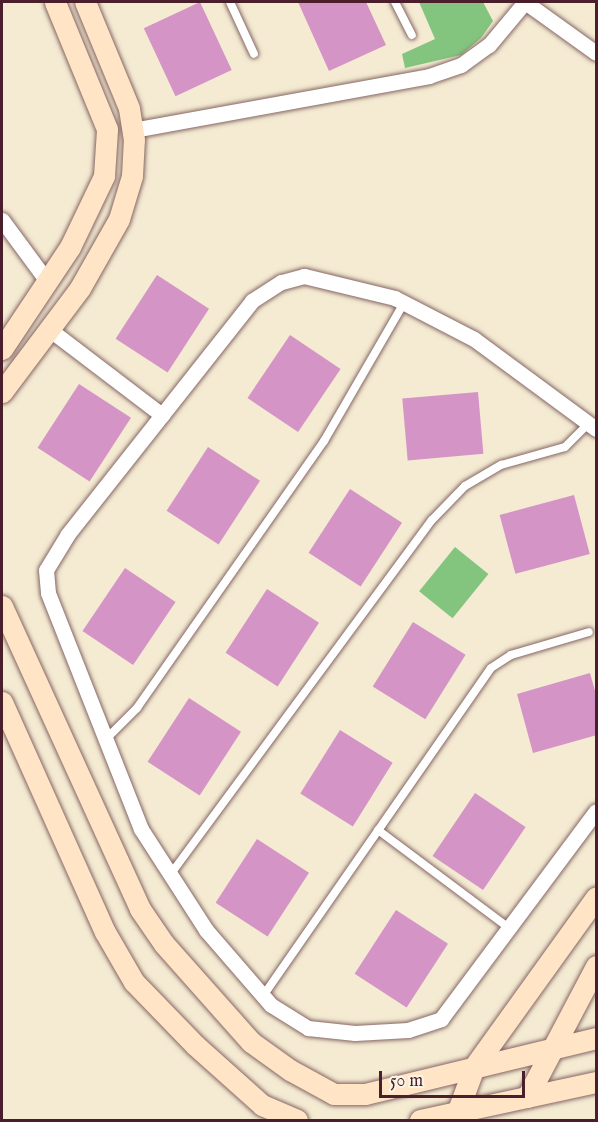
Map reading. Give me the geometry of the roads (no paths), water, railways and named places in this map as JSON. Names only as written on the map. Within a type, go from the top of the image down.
[{"type":"main road","points":[[2,349],[70,247],[105,176],[108,129],[55,2]]},
{"type":"main road","points":[[2,392],[80,288],[119,219],[132,176],[132,130],[129,108],[85,2]]},
{"type":"main road","points":[[2,606],[95,819],[140,909],[164,944],[251,1042],[290,1070],[334,1094],[365,1094],[597,1038]]},
{"type":"main road","points":[[2,702],[100,922],[134,982],[195,1045],[262,1105],[297,1120]]},
{"type":"main road","points":[[457,1113],[474,1067],[597,897]]},
{"type":"main road","points":[[527,1097],[597,966]]},
{"type":"main road","points":[[420,1120],[597,1082]]},
{"type":"street","points":[[132,130],[429,76],[461,66],[489,45],[525,2],[597,53]]},
{"type":"street","points":[[2,220],[47,281]]},
{"type":"street","points":[[593,426],[474,339],[404,303],[304,276],[281,282],[252,301],[68,534],[46,570],[48,593],[141,829],[206,930],[263,996],[308,1028],[355,1033],[408,1030],[441,1019],[597,811]]},
{"type":"street","points":[[49,329],[162,415]]},
{"type":"lane","points":[[230,2],[254,54]]},
{"type":"lane","points":[[395,2],[412,34]]},
{"type":"lane","points":[[106,739],[137,708],[324,441],[404,303]]},
{"type":"lane","points":[[171,875],[432,520],[465,486],[501,465],[565,447],[593,426]]},
{"type":"lane","points":[[263,996],[490,668],[511,655],[589,632]]},
{"type":"lane","points":[[378,830],[509,928]]}]
